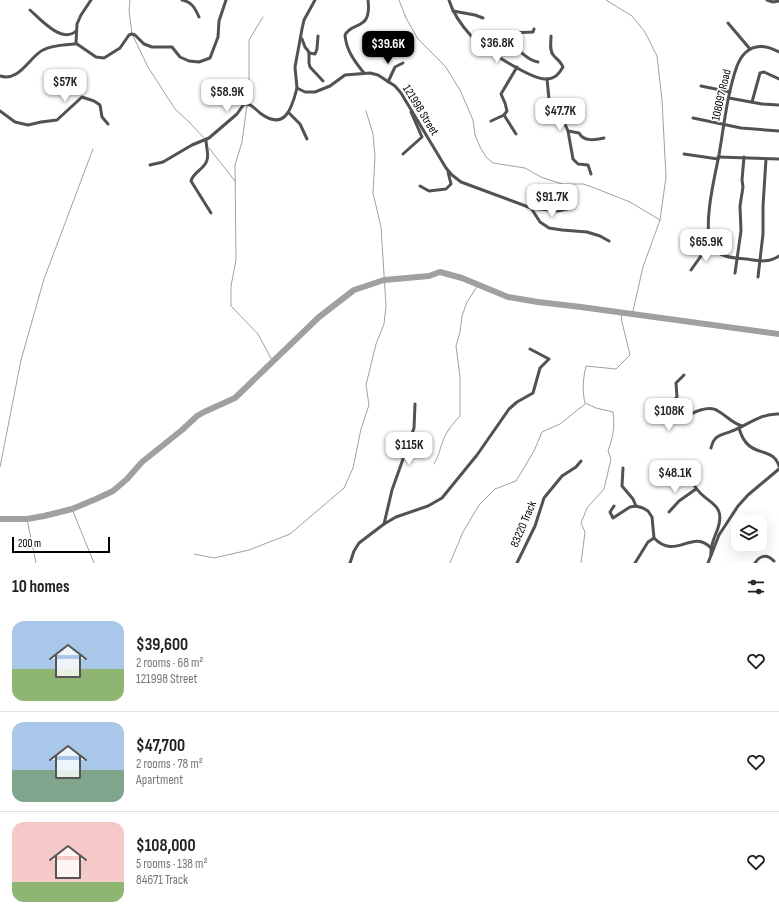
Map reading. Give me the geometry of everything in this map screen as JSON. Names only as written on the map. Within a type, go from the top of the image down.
[{"type":"street","points":[[76,43],[77,24],[91,0]]},
{"type":"street","points":[[182,0],[190,3],[196,9],[199,17]]},
{"type":"street","points":[[0,76],[8,77],[15,74],[46,48],[76,43],[96,57],[104,58],[120,48],[129,35],[133,34],[141,42],[148,46],[154,48],[172,47],[180,57],[184,59],[195,62],[203,62],[212,54],[218,35],[218,21],[226,0]]},
{"type":"street","points":[[150,164],[163,162],[192,145],[206,140],[232,119],[244,104],[249,104],[263,115],[273,120],[283,118],[289,113],[297,88],[295,68],[304,20],[315,0]]},
{"type":"street","points":[[364,73],[353,59],[347,46],[345,35],[348,31],[359,26],[365,19],[368,13],[368,0]]},
{"type":"street","points":[[450,0],[453,11],[478,43],[532,76],[547,79],[556,76],[563,67],[552,54],[550,47],[551,36]]},
{"type":"street","points":[[767,0],[773,2],[779,1]]},
{"type":"street","points":[[30,10],[44,23],[59,33],[68,35],[73,34],[76,30]]},
{"type":"street","points":[[453,11],[483,18]]},
{"type":"street","points":[[728,23],[750,49],[763,46],[779,52]]},
{"type":"street","points":[[478,43],[490,41],[514,32],[531,33],[534,30]]},
{"type":"street","points":[[505,35],[521,52],[532,60],[538,62]]},
{"type":"street","points":[[301,36],[304,47],[309,52],[314,54],[317,51],[318,36]]},
{"type":"street","name":"108097 Road","points":[[711,245],[709,224],[711,194],[730,92],[741,58],[750,49]]},
{"type":"street","points":[[309,52],[310,67],[323,81]]},
{"type":"street","points":[[388,82],[395,67],[403,63]]},
{"type":"street","points":[[491,121],[504,114],[506,111],[505,103],[501,94],[517,67]]},
{"type":"street","points":[[752,102],[760,73],[764,72],[779,79]]},
{"type":"street","name":"121998 Street","points":[[297,88],[305,92],[315,92],[330,86],[345,75],[364,73],[378,75],[398,90],[448,170],[456,179],[467,185],[531,208],[558,211],[572,208]]},
{"type":"street","points":[[547,79],[549,99],[560,110],[568,131],[574,161],[578,164],[588,165],[591,174]]},
{"type":"street","points":[[701,86],[730,92]]},
{"type":"street","points":[[0,111],[15,122],[24,125],[57,120],[83,97],[100,105],[103,119],[108,124]]},
{"type":"street","points":[[729,98],[779,105]]},
{"type":"street","points":[[403,154],[421,139],[422,136],[410,107]]},
{"type":"street","points":[[289,113],[300,124],[307,140]]},
{"type":"street","points":[[504,114],[516,134]]},
{"type":"street","points":[[693,118],[758,130],[779,131]]},
{"type":"street","points":[[568,131],[579,133],[582,138],[586,139],[596,140],[604,138]]},
{"type":"street","points":[[206,140],[207,162],[192,176],[191,181],[211,214]]},
{"type":"street","points":[[684,154],[718,158],[779,159]]},
{"type":"street","points":[[735,273],[741,231],[740,206],[743,187],[742,180],[744,158]]},
{"type":"street","points":[[758,277],[763,234],[766,158]]},
{"type":"street","points":[[420,186],[429,191],[446,189],[451,184],[448,170]]},
{"type":"street","points":[[531,208],[540,222],[549,228],[587,232],[600,236],[609,241]]},
{"type":"street","points":[[687,239],[703,254]]},
{"type":"street","points":[[691,270],[711,245],[722,255],[737,258],[770,261],[779,256]]},
{"type":"street","points":[[350,563],[354,551],[360,543],[384,524],[396,517],[424,508],[442,498],[477,455],[509,409],[517,402],[533,393],[540,368],[549,359],[530,349]]},
{"type":"street","points":[[684,375],[676,383],[677,397],[664,410],[666,423],[671,424],[702,410],[711,408],[719,411],[741,427]]},
{"type":"street","points":[[384,524],[392,490],[414,428],[415,404]]},
{"type":"street","points":[[711,448],[713,441],[717,437],[768,414],[779,414]]},
{"type":"street","points":[[708,563],[719,535],[738,506],[748,495],[779,468],[776,460],[772,456],[754,450],[747,445],[742,439],[741,427]]},
{"type":"street","name":"83220 Track","points":[[517,563],[535,526],[544,498],[562,476],[576,467],[581,461]]},
{"type":"street","points":[[623,468],[622,486],[633,499],[636,506]]},
{"type":"street","points":[[675,473],[685,474],[691,477],[696,489],[714,504],[720,512],[719,522],[711,548],[711,556]]},
{"type":"street","points":[[669,512],[679,501],[696,489]]},
{"type":"street","points":[[614,506],[610,512],[613,518],[626,509],[636,506],[646,510],[652,517],[654,538],[660,543],[672,547],[693,541],[705,543],[711,548]]},
{"type":"street","points":[[635,563],[648,542],[654,538]]},
{"type":"street","points":[[755,563],[758,558],[764,556],[770,557],[774,561]]},
{"type":"waterway","points":[[130,0],[129,11],[132,33]]},
{"type":"waterway","points":[[399,0],[406,18],[418,39],[445,66],[460,90],[473,120],[475,135],[480,147],[486,157],[493,163],[525,168],[541,177],[562,184],[583,184],[592,187],[630,202],[660,220]]},
{"type":"waterway","points":[[606,0],[632,16],[645,32],[657,56],[662,100],[666,177],[660,220],[643,267],[632,315]]},
{"type":"waterway","points":[[247,102],[249,79],[249,40],[263,17]]},
{"type":"waterway","points":[[133,36],[148,67],[175,109],[205,139]]},
{"type":"waterway","points":[[247,105],[242,142],[235,165],[236,260],[231,286],[231,306],[258,334],[273,362]]},
{"type":"waterway","points":[[194,554],[214,558],[249,550],[290,534],[344,488],[353,468],[361,429],[369,405],[366,385],[376,344],[384,324],[386,306],[381,227],[373,193],[375,156],[373,134],[366,111]]},
{"type":"waterway","points":[[209,148],[235,181]]},
{"type":"waterway","points":[[0,467],[21,360],[44,279],[93,149]]},
{"type":"waterway","points":[[0,519],[27,519],[44,516],[72,509],[113,491],[127,479],[142,462],[197,416],[235,398],[319,317],[354,290],[384,280],[429,276],[440,272],[462,278],[508,297],[779,334]]},
{"type":"waterway","points":[[434,464],[446,434],[460,416],[460,377],[456,346],[462,316],[467,302],[478,285]]},
{"type":"waterway","points":[[581,563],[585,532],[581,523],[587,508],[604,489],[611,459],[608,451],[614,427],[613,412],[596,408],[585,403],[583,389],[584,375],[586,366],[616,369],[630,355],[621,313]]},
{"type":"waterway","points":[[450,563],[463,532],[479,505],[495,489],[516,481],[534,451],[542,432],[560,424],[585,404]]},
{"type":"waterway","points":[[72,509],[94,563]]},
{"type":"waterway","points":[[27,519],[36,563]]}]
